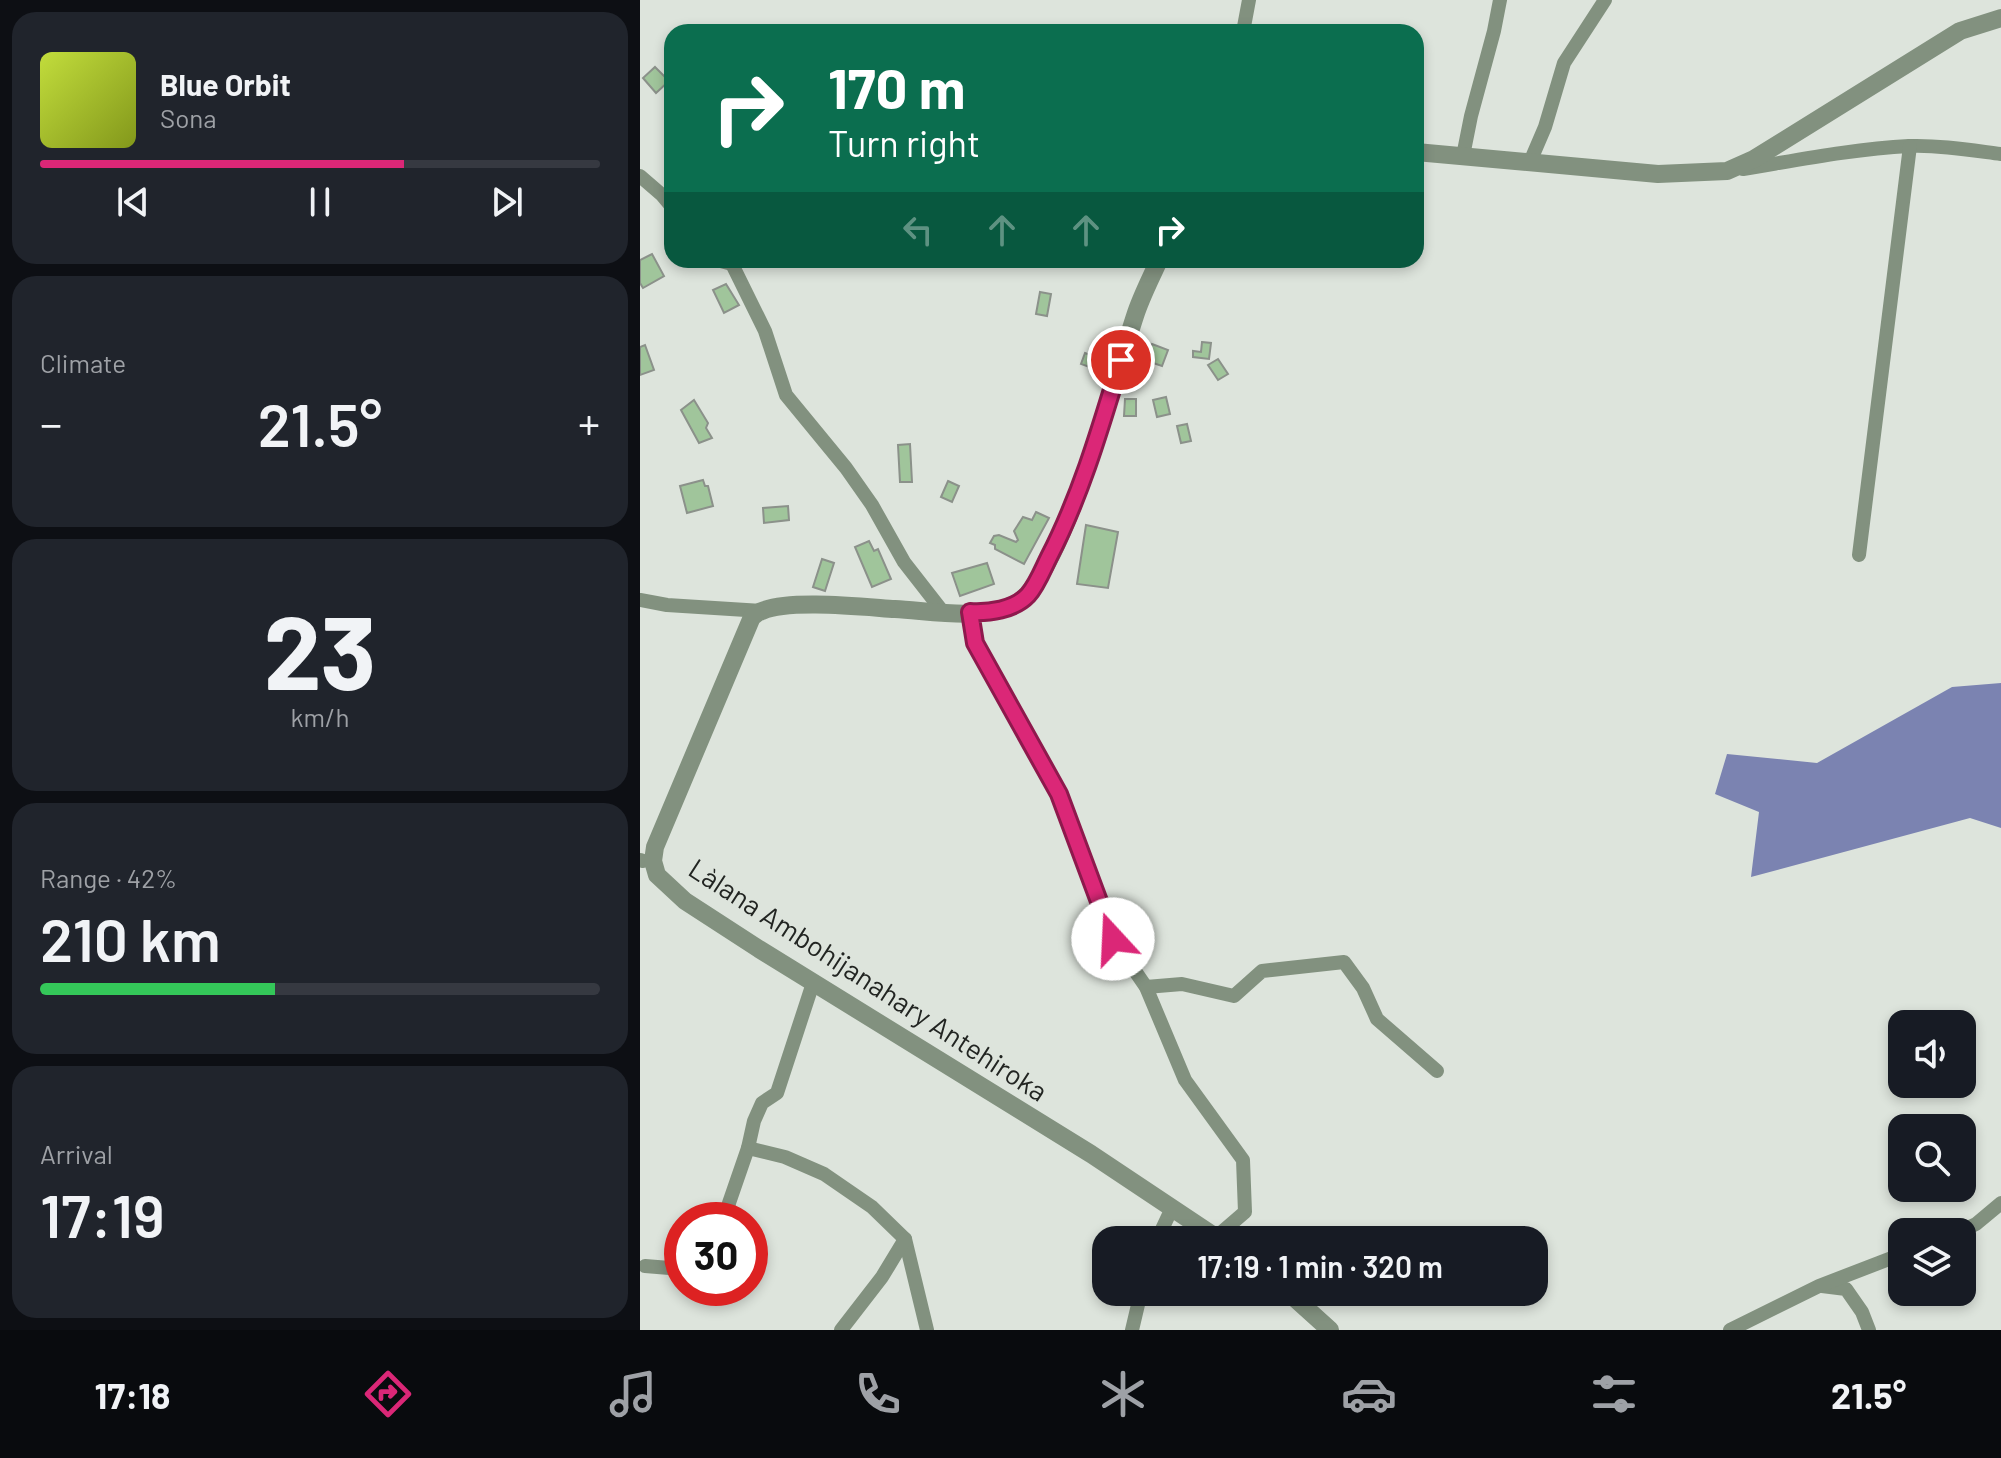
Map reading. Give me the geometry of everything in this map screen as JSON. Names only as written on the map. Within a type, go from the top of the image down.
[{"type":"street","points":[[1244,24],[1249,0]]},
{"type":"street","points":[[1463,156],[1500,0]]},
{"type":"street","points":[[1530,162],[1545,127],[1564,63],[1605,0]]},
{"type":"street","points":[[1727,171],[1754,159],[1960,31],[2001,18]]},
{"type":"street","points":[[1424,153],[1658,174],[1727,171],[1910,146],[2001,154]]},
{"type":"street","points":[[1859,555],[1910,146]]},
{"type":"street","points":[[640,176],[664,197]]},
{"type":"street","points":[[734,268],[765,331],[786,395],[855,481],[904,562],[943,612]]},
{"type":"street","points":[[640,600],[667,605],[762,611],[791,605],[984,613],[1016,604],[1027,596],[1037,581],[1066,525],[1107,408],[1136,312],[1155,268]]},
{"type":"street","name":"Làlana Ambohijanahary Antehiroka","points":[[762,611],[752,617],[645,858],[653,861],[657,875],[685,901],[1091,1154],[1200,1226]]},
{"type":"street","points":[[970,612],[975,643],[1059,794],[1113,939],[1146,987],[1185,1080],[1243,1160],[1245,1212],[1230,1226]]},
{"type":"street","points":[[1146,987],[1182,984],[1234,996],[1262,971],[1344,962],[1363,988],[1377,1019],[1437,1071]]},
{"type":"street","points":[[729,1202],[754,1121],[762,1103],[777,1093],[813,983]]},
{"type":"street","points":[[748,1148],[785,1157],[824,1174],[872,1207],[905,1239],[927,1330]]},
{"type":"street","points":[[1976,1224],[2001,1203]]},
{"type":"street","points":[[1164,1226],[1172,1208]]},
{"type":"street","points":[[841,1330],[882,1277],[905,1239]]},
{"type":"street","points":[[1730,1330],[1819,1286],[1888,1259]]},
{"type":"street","points":[[645,1266],[664,1268]]},
{"type":"street","points":[[1819,1286],[1846,1289],[1862,1312],[1869,1330]]},
{"type":"street","points":[[1132,1330],[1138,1306]]},
{"type":"street","points":[[1303,1306],[1330,1330]]},
{"type":"water","points":[[2001,683],[2001,828],[1970,818],[1751,877],[1759,812],[1715,794],[1727,754],[1817,763],[1952,687]]},
{"type":"building","points":[[655,67],[664,76],[664,86],[656,93],[643,78]]},
{"type":"building","points":[[652,254],[664,276],[643,288],[640,283],[640,260]]},
{"type":"building","points":[[726,284],[739,305],[724,313],[713,290]]},
{"type":"building","points":[[1040,292],[1051,294],[1047,316],[1036,314]]},
{"type":"building","points":[[1202,342],[1211,343],[1209,359],[1193,357],[1193,351],[1201,352]]},
{"type":"building","points":[[1152,344],[1168,350],[1162,366],[1138,358],[1142,349],[1149,352]]},
{"type":"building","points":[[645,345],[654,370],[640,375],[640,347]]},
{"type":"building","points":[[1085,353],[1110,363],[1106,373],[1081,364]]},
{"type":"building","points":[[1218,359],[1228,374],[1218,380],[1208,365]]},
{"type":"building","points":[[1166,397],[1170,414],[1157,417],[1153,400]]},
{"type":"building","points":[[1125,399],[1136,399],[1136,416],[1124,416]]},
{"type":"building","points":[[694,400],[708,423],[706,428],[712,438],[699,443],[681,410]]},
{"type":"building","points":[[1187,424],[1191,441],[1181,443],[1177,426]]},
{"type":"building","points":[[910,444],[912,482],[900,482],[898,445]]},
{"type":"building","points":[[703,480],[708,486],[713,506],[687,513],[680,486]]},
{"type":"building","points":[[948,481],[959,486],[952,502],[941,497]]},
{"type":"building","points":[[788,506],[789,520],[764,523],[763,508]]},
{"type":"building","points":[[1036,512],[1049,518],[1024,564],[995,549],[995,545],[990,543],[994,536],[999,535],[1016,542],[1014,531],[1023,517],[1032,520]]},
{"type":"building","points":[[1086,525],[1118,532],[1108,588],[1077,584]]},
{"type":"building","points":[[869,541],[874,551],[878,549],[891,579],[872,587],[855,547]]},
{"type":"building","points":[[822,559],[834,563],[825,591],[813,587]]},
{"type":"building","points":[[987,563],[994,584],[960,596],[952,573]]},
{"type":"route","points":[[1113,939],[1059,794],[975,643],[970,612],[984,613],[1016,604],[1027,596],[1037,581],[1066,525],[1121,360]]}]
